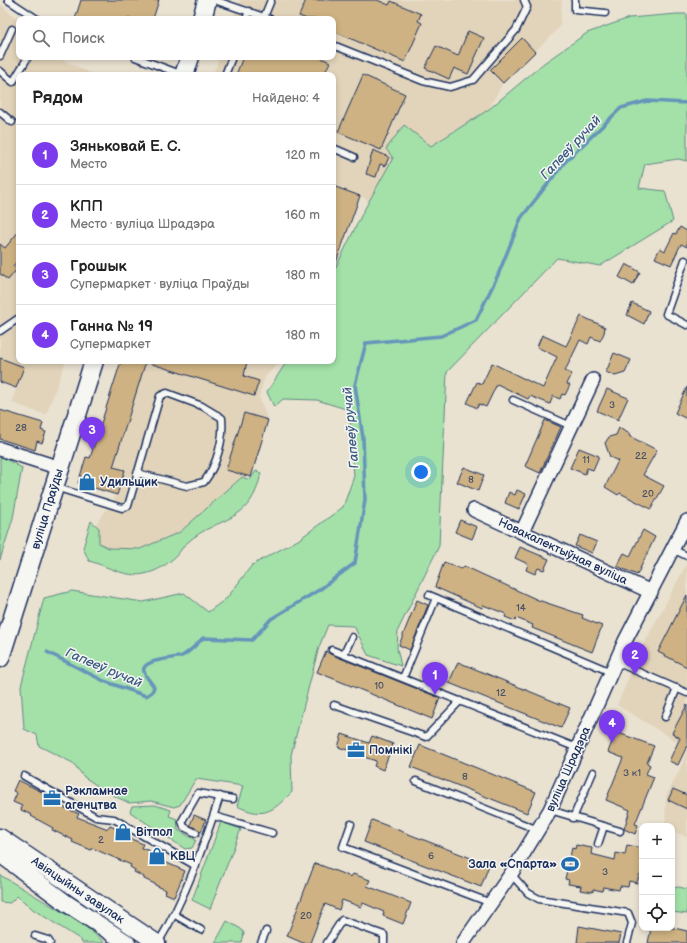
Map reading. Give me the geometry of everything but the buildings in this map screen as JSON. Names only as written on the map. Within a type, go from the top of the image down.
[{"type":"main road","points":[[203,16],[207,0]]},
{"type":"main road","points":[[185,72],[189,60]]},
{"type":"main road","name":"вуліца Праўды","points":[[0,658],[93,364]]},
{"type":"street","points":[[522,532],[593,380]]},
{"type":"street","points":[[0,449],[60,468]]},
{"type":"street","name":"Новакалектыўная вуліца","points":[[474,510],[651,592]]},
{"type":"street","name":"вуліца Шрадэра","points":[[463,943],[511,874],[550,810],[614,667],[687,521]]},
{"type":"street","name":"Авіяцыйны завулак","points":[[0,836],[157,943]]},
{"type":"street","name":"Авіяцыйны завулак","points":[[0,854],[66,903],[127,943]]},
{"type":"lane","points":[[8,0],[32,16]]},
{"type":"lane","points":[[214,0],[262,16]]},
{"type":"lane","points":[[267,16],[271,0]]},
{"type":"lane","points":[[336,45],[423,81],[450,87],[473,80],[511,36],[516,30],[527,7],[524,0]]},
{"type":"lane","points":[[575,0],[575,10],[605,13]]},
{"type":"lane","points":[[247,16],[249,11]]},
{"type":"lane","points":[[0,56],[12,29]]},
{"type":"lane","points":[[19,72],[26,60]]},
{"type":"lane","points":[[143,60],[176,72]]},
{"type":"lane","points":[[226,72],[231,60]]},
{"type":"lane","points":[[0,71],[13,82],[16,77]]},
{"type":"lane","points":[[0,112],[12,122]]},
{"type":"lane","points":[[336,149],[354,157]]},
{"type":"lane","points":[[685,260],[666,314],[687,324]]},
{"type":"lane","points":[[0,331],[16,320]]},
{"type":"lane","points":[[54,486],[122,508],[128,506],[137,473],[160,396],[167,393],[202,406],[222,418],[223,432],[211,473],[204,482],[187,486],[137,473]]},
{"type":"lane","points":[[513,400],[571,426]]},
{"type":"lane","points":[[672,549],[687,556]]},
{"type":"lane","points":[[429,595],[614,667],[686,691]]},
{"type":"lane","points":[[403,678],[436,598]]},
{"type":"lane","points":[[344,654],[352,637]]},
{"type":"lane","points":[[332,650],[577,748]]},
{"type":"lane","points":[[665,717],[677,688]]},
{"type":"lane","points":[[334,704],[426,737],[460,701]]},
{"type":"lane","points":[[573,818],[593,772]]},
{"type":"lane","points":[[24,776],[96,817],[114,819],[196,866]]},
{"type":"lane","points":[[416,781],[538,830]]},
{"type":"lane","points":[[196,833],[184,828],[182,821],[198,793],[233,799]]},
{"type":"lane","points":[[157,943],[174,916],[196,866],[220,796]]},
{"type":"lane","points":[[550,810],[620,831]]},
{"type":"lane","points":[[214,816],[272,834]]},
{"type":"lane","points":[[351,824],[343,847],[491,904]]},
{"type":"lane","points":[[598,844],[604,826]]},
{"type":"lane","points":[[511,874],[528,893],[539,899],[628,913],[632,922],[627,943]]},
{"type":"lane","points":[[174,916],[202,930]]},
{"type":"lane","points":[[327,943],[342,920],[384,935],[384,943]]},
{"type":"lane","points":[[261,943],[266,931]]},
{"type":"lane","points":[[35,936],[48,940],[50,943]]},
{"type":"shaded area","points":[[240,0],[562,0],[560,27],[503,83],[488,110],[431,146],[404,126],[393,158],[369,201],[360,196],[336,260],[336,72],[214,72],[218,60],[336,60],[336,16],[233,16]]},
{"type":"shaded area","points":[[0,4],[16,18],[16,60],[63,60],[89,72],[16,72],[16,364],[65,364],[46,415],[12,403],[16,388],[0,382]]},
{"type":"shaded area","points":[[120,364],[278,364],[265,377],[259,397],[268,420],[251,477],[242,477],[180,532],[140,549],[109,548],[99,543],[99,528],[96,524],[117,495],[78,483],[90,458]]},
{"type":"shaded area","points":[[687,563],[687,748],[617,705],[640,651]]},
{"type":"shaded area","points":[[687,750],[687,837],[675,832],[675,823],[665,823],[666,796],[681,767]]},
{"type":"green space","points":[[687,14],[687,161],[678,159],[645,164],[639,188],[665,191],[673,221],[600,266],[557,258],[447,372],[439,546],[398,630],[397,648],[401,666],[368,655],[354,626],[328,625],[319,647],[291,755],[292,792],[273,809],[261,813],[246,810],[237,806],[243,786],[196,779],[180,805],[174,807],[151,801],[129,803],[110,794],[84,777],[73,763],[39,746],[37,735],[24,729],[21,686],[44,598],[72,591],[143,602],[184,593],[208,612],[227,598],[252,565],[298,540],[343,507],[354,476],[349,410],[317,400],[283,399],[274,407],[267,392],[285,364],[336,364],[336,267],[363,212],[393,158],[386,149],[404,125],[431,146],[488,110],[544,63],[587,33],[629,18]]},
{"type":"green space","points":[[0,456],[22,468],[13,518],[0,560]]},
{"type":"green space","points":[[256,471],[261,473],[256,490],[250,502],[242,511],[200,533],[186,544],[173,559],[157,570],[137,575],[116,571],[89,561],[83,548],[91,521],[99,528],[99,543],[109,548],[140,549],[180,532],[242,477],[250,480]]},
{"type":"green space","points":[[155,805],[171,810],[169,816],[177,819],[178,830],[196,840],[192,848],[185,849],[130,812],[132,806]]},
{"type":"green space","points":[[221,822],[241,829],[210,909],[192,900]]},
{"type":"green space","points":[[0,875],[84,925],[105,943],[82,943],[81,940],[34,910],[17,896],[10,903],[0,902]]},
{"type":"green space","points":[[675,888],[687,889],[687,914],[675,912]]},
{"type":"green space","points":[[227,921],[241,929],[244,933],[242,943],[215,943]]},
{"type":"waterway","name":"Гапееў ручай","points":[[47,652],[104,681],[146,696],[152,692],[154,687],[145,674],[144,669],[146,665],[158,660],[185,655],[203,638],[252,640],[271,619],[319,590],[355,563],[365,500],[363,438],[355,385],[366,343],[441,336],[476,320],[498,275],[521,218],[565,162],[621,108],[647,101],[687,103]]},
{"type":"place","name":"Грошык","points":[[92,450]]},
{"type":"place","name":"Удильщик","points":[[87,482]]},
{"type":"place","name":"КПП","points":[[635,675]]},
{"type":"place","name":"Зяньковай Е. С.","points":[[435,695]]},
{"type":"place","name":"Ганна № 19","points":[[612,743]]},
{"type":"place","name":"Помнікі","points":[[356,750]]},
{"type":"place","name":"Рэкламнае агенцтва","points":[[52,798]]},
{"type":"place","name":"Вітпол","points":[[123,832]]},
{"type":"place","name":"КВЦ","points":[[157,856]]},
{"type":"place","name":"Зала «Спарта»","points":[[570,864]]}]
